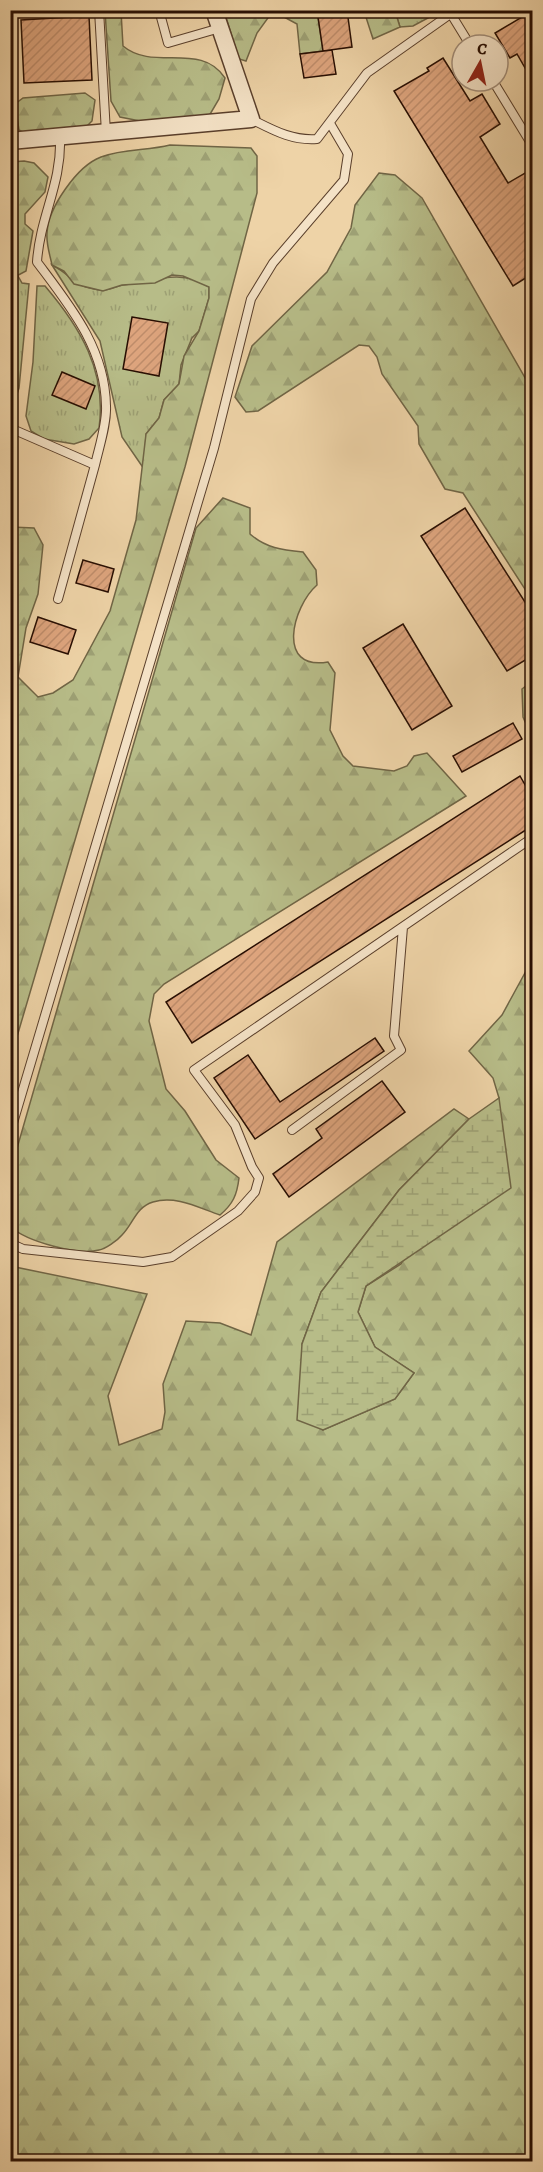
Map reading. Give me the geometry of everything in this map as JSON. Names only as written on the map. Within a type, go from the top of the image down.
[{"type":"street","points":[[10,141],[251,119],[214,10]]},
{"type":"lane","points":[[99,10],[106,133]]},
{"type":"lane","points":[[159,10],[168,43],[220,28]]},
{"type":"lane","points":[[251,119],[301,140],[318,139],[331,125],[367,73],[453,12],[464,33]]},
{"type":"lane","points":[[499,93],[532,146]]},
{"type":"lane","points":[[10,1133],[214,448],[251,299],[273,263],[344,180],[348,154],[331,125]]},
{"type":"lane","points":[[58,599],[95,465],[106,407],[98,354],[80,320],[37,262],[44,216],[57,184],[61,162],[60,137]]},
{"type":"lane","points":[[10,428],[95,465]]},
{"type":"lane","points":[[10,1243],[23,1249],[143,1262],[158,1261],[172,1257],[237,1211],[255,1192],[259,1178],[252,1167],[236,1125],[194,1070],[532,838]]},
{"type":"lane","points":[[292,1130],[401,1050],[394,1036],[404,927]]},
{"type":"green space","points":[[105,11],[121,11],[123,46],[135,53],[149,57],[190,58],[215,67],[225,78],[219,99],[209,116],[140,121],[120,117],[111,101]]},
{"type":"green space","points":[[224,11],[273,11],[257,33],[246,61],[239,59]]},
{"type":"green space","points":[[273,11],[317,11],[323,51],[300,54],[297,24]]},
{"type":"green space","points":[[364,11],[395,11],[400,27],[373,39]]},
{"type":"green space","points":[[395,11],[441,11],[413,26],[400,27]]},
{"type":"green space","points":[[85,93],[95,100],[92,121],[86,127],[27,134],[19,130],[15,104],[23,98]]},
{"type":"green space","points":[[170,145],[251,148],[257,156],[257,193],[185,467],[11,1057],[11,527],[34,528],[43,545],[38,594],[26,628],[18,677],[38,697],[53,693],[73,680],[110,611],[136,520],[146,434],[159,418],[164,400],[179,384],[184,356],[199,331],[209,298],[209,287],[183,276],[172,275],[155,283],[122,285],[103,291],[74,284],[64,271],[52,265],[47,233],[52,212],[58,200],[74,178],[92,162],[118,152]]},
{"type":"green space","points":[[11,162],[34,163],[48,177],[45,192],[25,214],[25,224],[33,231],[26,271],[11,279]]},
{"type":"green space","points":[[379,173],[395,175],[422,198],[532,390],[532,600],[463,493],[445,489],[419,444],[418,426],[382,374],[377,357],[369,346],[359,345],[258,411],[246,412],[235,397],[252,346],[327,272],[351,228],[355,205]]},
{"type":"green space","points":[[52,265],[79,284],[91,289],[107,290],[167,277],[188,278],[209,287],[209,298],[199,331],[192,338],[181,365],[179,384],[164,400],[159,418],[146,434],[144,469],[122,437],[100,341]]},
{"type":"green space","points":[[18,276],[22,283],[29,284],[19,388],[11,412],[11,279]]},
{"type":"green space","points":[[37,286],[45,286],[69,317],[80,334],[95,369],[99,388],[99,428],[89,439],[74,444],[44,439],[31,431],[26,416],[33,362]]},
{"type":"green space","points":[[223,498],[250,508],[250,534],[256,539],[275,548],[303,552],[316,570],[317,585],[308,595],[296,621],[295,647],[301,657],[312,662],[328,662],[335,673],[330,730],[343,756],[353,766],[394,771],[407,766],[414,756],[427,753],[466,796],[164,984],[154,994],[149,1021],[166,1089],[185,1111],[216,1160],[239,1178],[236,1194],[220,1215],[179,1201],[153,1202],[147,1204],[126,1231],[108,1246],[90,1251],[66,1249],[40,1242],[11,1227],[11,1169],[196,528]]},
{"type":"green space","points":[[532,681],[532,753],[531,735],[523,717],[522,689]]},
{"type":"green space","points":[[532,960],[532,2161],[11,2161],[10,1266],[147,1294],[108,1396],[119,1445],[162,1429],[165,1412],[163,1384],[186,1321],[220,1323],[251,1335],[277,1242],[454,1109],[469,1119],[399,1190],[321,1292],[302,1344],[323,1430],[395,1399],[414,1373],[375,1347],[358,1312],[366,1286],[401,1264],[499,1098],[493,1078],[469,1051],[502,1015]]},
{"type":"green space","points":[[499,1098],[511,1188],[366,1286],[358,1312],[375,1347],[414,1373],[395,1399],[323,1430],[297,1420],[302,1344],[321,1292],[399,1190],[469,1119]]},
{"type":"building","points":[[317,10],[347,10],[352,47],[323,51]]},
{"type":"building","points":[[532,11],[532,80],[517,54],[510,58],[510,33],[495,33]]},
{"type":"building","points":[[89,16],[92,80],[24,83],[21,20]]},
{"type":"building","points":[[332,50],[336,74],[304,78],[300,54]]},
{"type":"building","points":[[443,58],[450,69],[450,93],[465,93],[470,101],[482,94],[500,124],[480,137],[508,183],[532,169],[532,274],[513,286],[394,91],[429,71],[427,68]]},
{"type":"building","points":[[132,317],[168,323],[159,376],[123,369]]},
{"type":"building","points":[[62,372],[95,386],[86,409],[52,395]]},
{"type":"building","points":[[465,508],[532,613],[532,656],[507,671],[421,536]]},
{"type":"building","points":[[83,560],[114,569],[108,592],[76,583]]},
{"type":"building","points":[[38,617],[76,630],[68,654],[30,642]]},
{"type":"building","points":[[403,624],[452,706],[412,730],[363,648]]},
{"type":"building","points":[[513,723],[522,739],[462,772],[453,756]]},
{"type":"building","points":[[520,776],[532,797],[532,826],[192,1043],[166,1002]]},
{"type":"building","points":[[375,1038],[384,1051],[255,1139],[214,1078],[248,1055],[280,1102]]},
{"type":"building","points":[[382,1081],[405,1112],[289,1197],[273,1174],[322,1138],[316,1129]]}]
